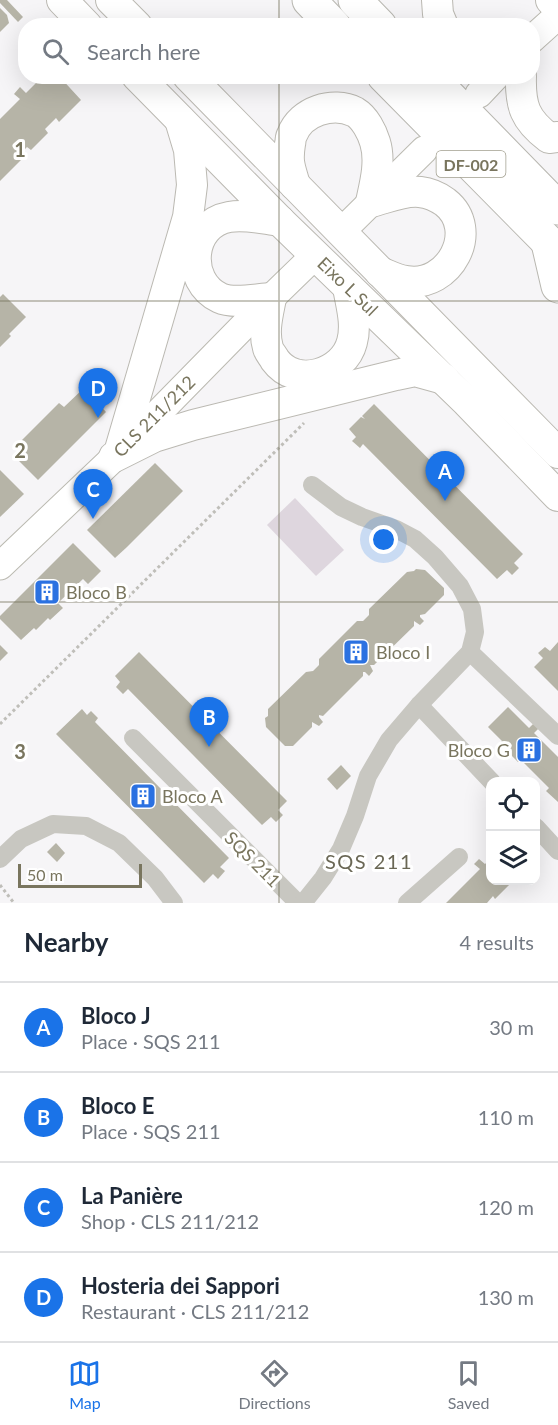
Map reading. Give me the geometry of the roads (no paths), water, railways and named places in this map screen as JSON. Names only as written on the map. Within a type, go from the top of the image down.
[{"type":"highway","points":[[309,0],[326,18]]},
{"type":"highway","points":[[355,0],[372,18]]},
{"type":"highway","name":"DF-002","points":[[392,84],[553,247]]},
{"type":"highway","name":"DF-002","points":[[437,84],[558,208]]},
{"type":"highway","points":[[553,247],[558,286]]},
{"type":"main road","points":[[62,0],[79,18]]},
{"type":"main road","points":[[111,0],[129,18]]},
{"type":"main road","points":[[437,0],[440,18]]},
{"type":"main road","name":"Eixo L Sul","points":[[145,84],[280,221],[444,379],[558,496]]},
{"type":"main road","name":"Eixo L Sul","points":[[196,84],[558,453]]},
{"type":"main road","points":[[522,84],[524,109],[534,126],[549,138],[558,136]]},
{"type":"main road","points":[[295,185],[288,160],[292,135],[302,120],[317,110],[336,107],[356,113],[368,125],[376,144],[377,172],[361,212]]},
{"type":"main road","points":[[117,455],[188,217],[192,185],[189,150],[180,120]]},
{"type":"main road","points":[[361,212],[408,192],[422,192],[439,197],[454,209],[460,224],[460,245],[451,263],[439,274],[422,281],[406,281],[380,272]]},
{"type":"main road","points":[[280,221],[248,216],[228,217],[210,225],[199,240],[195,256],[198,277],[208,291],[222,299],[244,301],[271,298],[265,329],[268,350],[279,364],[294,375],[311,375],[328,371],[344,359],[352,343],[354,325],[348,287]]},
{"type":"main road","points":[[117,455],[154,437],[193,424],[396,375],[415,371],[444,379]]},
{"type":"street","points":[[361,212],[424,150]]},
{"type":"street","name":"CLS 211/212","points":[[0,566],[117,455],[306,264]]},
{"type":"street","points":[[303,903],[323,878],[341,849],[368,776],[389,740],[470,652],[475,632],[472,609],[460,586],[435,557],[415,539],[341,507],[312,485]]},
{"type":"street","points":[[470,652],[558,736]]},
{"type":"street","points":[[419,705],[487,777]]},
{"type":"street","name":"SQS 211","points":[[133,738],[298,903]]},
{"type":"street","points":[[0,859],[21,839],[53,824],[86,826],[119,843],[155,878],[174,903]]},
{"type":"street","points":[[539,831],[558,851]]},
{"type":"street","points":[[406,903],[459,857]]},
{"type":"place","name":"Hosteria dei Sappori","points":[[98,418]]},
{"type":"place","name":"Bloco J","points":[[445,501]]},
{"type":"place","name":"La Panière","points":[[93,519]]},
{"type":"place","name":"Bloco B","points":[[47,592]]},
{"type":"place","name":"Bloco I","points":[[356,652]]},
{"type":"place","name":"Bloco E","points":[[209,747]]},
{"type":"place","name":"Bloco G","points":[[529,750]]},
{"type":"place","name":"Bloco A","points":[[143,796]]},
{"type":"district","name":"SQS 211","points":[[369,861]]}]
